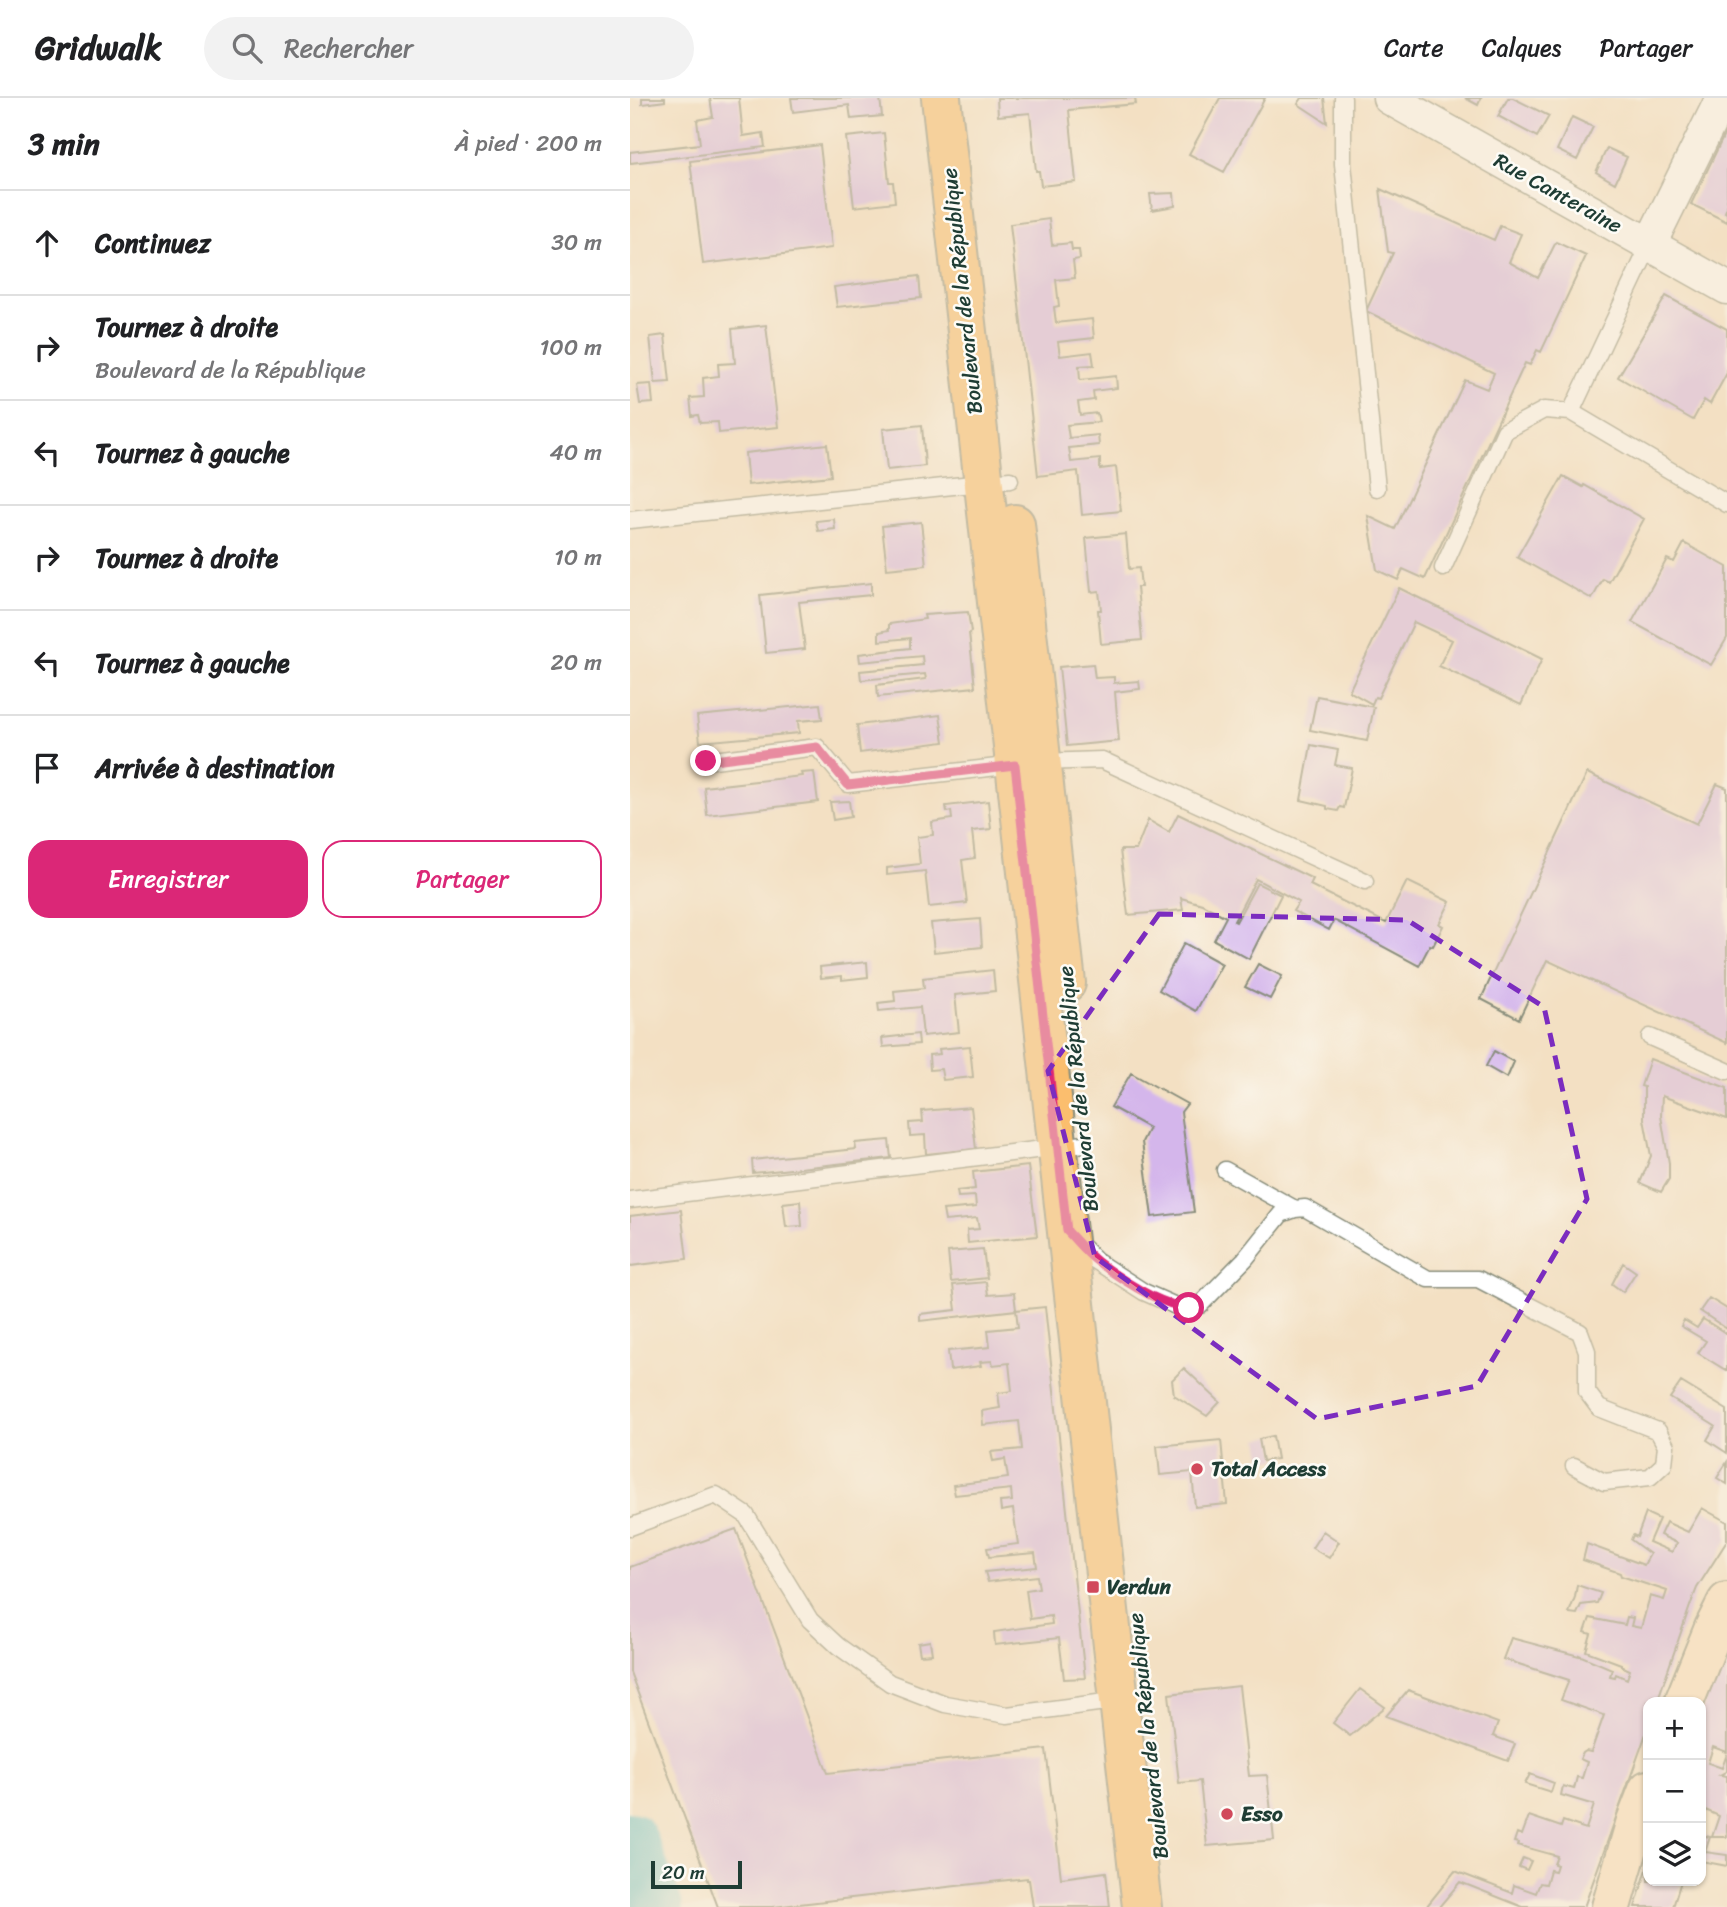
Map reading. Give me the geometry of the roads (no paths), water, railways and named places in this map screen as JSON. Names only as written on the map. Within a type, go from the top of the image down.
[{"type":"main road","name":"Boulevard de la République","points":[[941,98],[997,482]]},
{"type":"main road","name":"Boulevard de la République","points":[[967,98],[997,482],[1070,1146],[1096,1261],[1132,1698],[1142,1907]]},
{"type":"main road","name":"Boulevard de la République","points":[[1070,1146],[1067,1231],[1132,1698],[1166,1907]]},
{"type":"street","name":"Rue Canteraine","points":[[1389,98],[1727,288]]},
{"type":"street","points":[[1650,244],[1722,98]]},
{"type":"street","points":[[1686,1697],[1727,1602]]},
{"type":"street","points":[[1611,1907],[1643,1803]]},
{"type":"lane","points":[[1343,98],[1343,164],[1377,488]]},
{"type":"lane","points":[[1571,412],[1650,244]]},
{"type":"lane","points":[[1443,568],[1505,431],[1544,411],[1571,412],[1727,504]]},
{"type":"lane","points":[[630,520],[997,482]]},
{"type":"lane","points":[[706,761],[817,747],[848,785],[1028,764],[1102,760],[1366,881]]},
{"type":"lane","points":[[1650,1037],[1727,1071]]},
{"type":"lane","points":[[630,1200],[1070,1146]]},
{"type":"lane","points":[[1225,1170],[1295,1209]]},
{"type":"lane","points":[[1067,1231],[1096,1261],[1144,1292],[1178,1307],[1200,1305],[1245,1259],[1281,1214],[1305,1208],[1428,1279],[1478,1279],[1580,1332],[1587,1351],[1587,1392],[1599,1408],[1658,1431],[1666,1446],[1664,1464],[1650,1477],[1604,1482],[1574,1466]]},
{"type":"lane","points":[[630,1527],[716,1495],[746,1516],[810,1620],[838,1646],[890,1683],[945,1704],[1007,1715],[1132,1698]]},
{"type":"waterway","points":[[630,1839],[656,1907]]},
{"type":"place","name":"Total Access","points":[[1197,1469]]},
{"type":"place","name":"Verdun","points":[[1093,1587]]},
{"type":"place","name":"Esso","points":[[1227,1814]]}]
